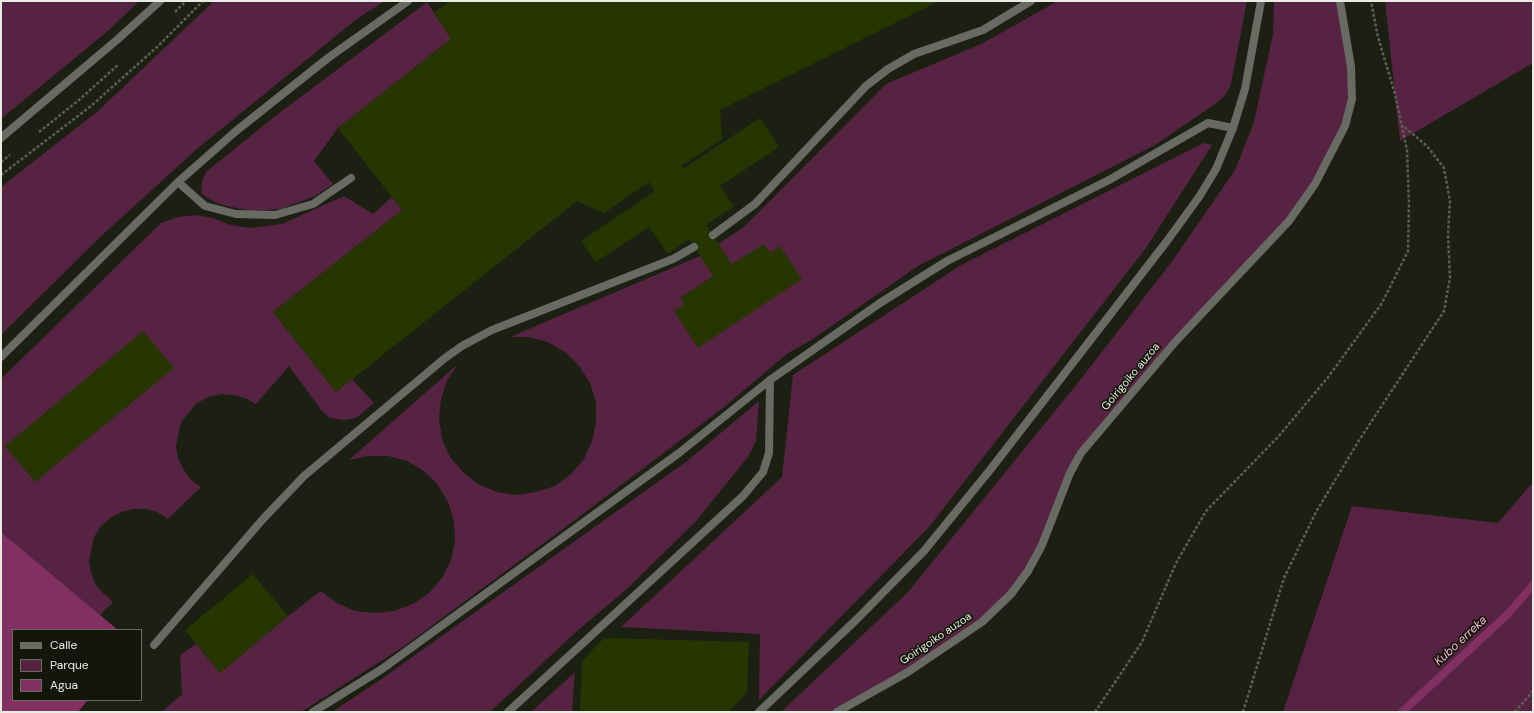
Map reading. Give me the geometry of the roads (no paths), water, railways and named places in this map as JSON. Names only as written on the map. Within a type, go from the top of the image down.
[{"type":"street","points":[[1,138],[118,39],[160,1]]},
{"type":"street","points":[[1,357],[178,182],[236,131],[328,58],[408,1]]},
{"type":"street","points":[[713,235],[756,204],[866,86],[888,69],[914,54],[983,30],[1030,1]]},
{"type":"street","points":[[759,712],[856,620],[924,551],[981,482],[1167,241],[1199,197],[1216,169],[1233,128],[1245,89],[1261,1]]},
{"type":"street","name":"Goirigoiko auzoa","points":[[837,712],[908,672],[982,622],[1011,594],[1028,571],[1042,546],[1070,474],[1081,453],[1176,341],[1289,221],[1315,184],[1345,126],[1352,99],[1351,67],[1340,1]]},
{"type":"street","points":[[313,712],[382,669],[421,641],[679,453],[770,380],[880,303],[947,261],[1109,180],[1208,124],[1233,128]]},
{"type":"street","points":[[178,182],[205,206],[236,214],[275,214],[313,204],[351,178]]},
{"type":"street","points":[[154,645],[263,519],[304,476],[445,358],[462,346],[492,330],[673,258],[694,247]]},
{"type":"street","points":[[508,712],[743,496],[763,472],[769,453],[770,380]]},
{"type":"water","points":[[1,532],[117,629],[12,629],[12,701],[87,701],[78,712],[1,712]]},
{"type":"waterway","name":"Kubo erreka","points":[[1402,712],[1508,614],[1533,585]]}]
